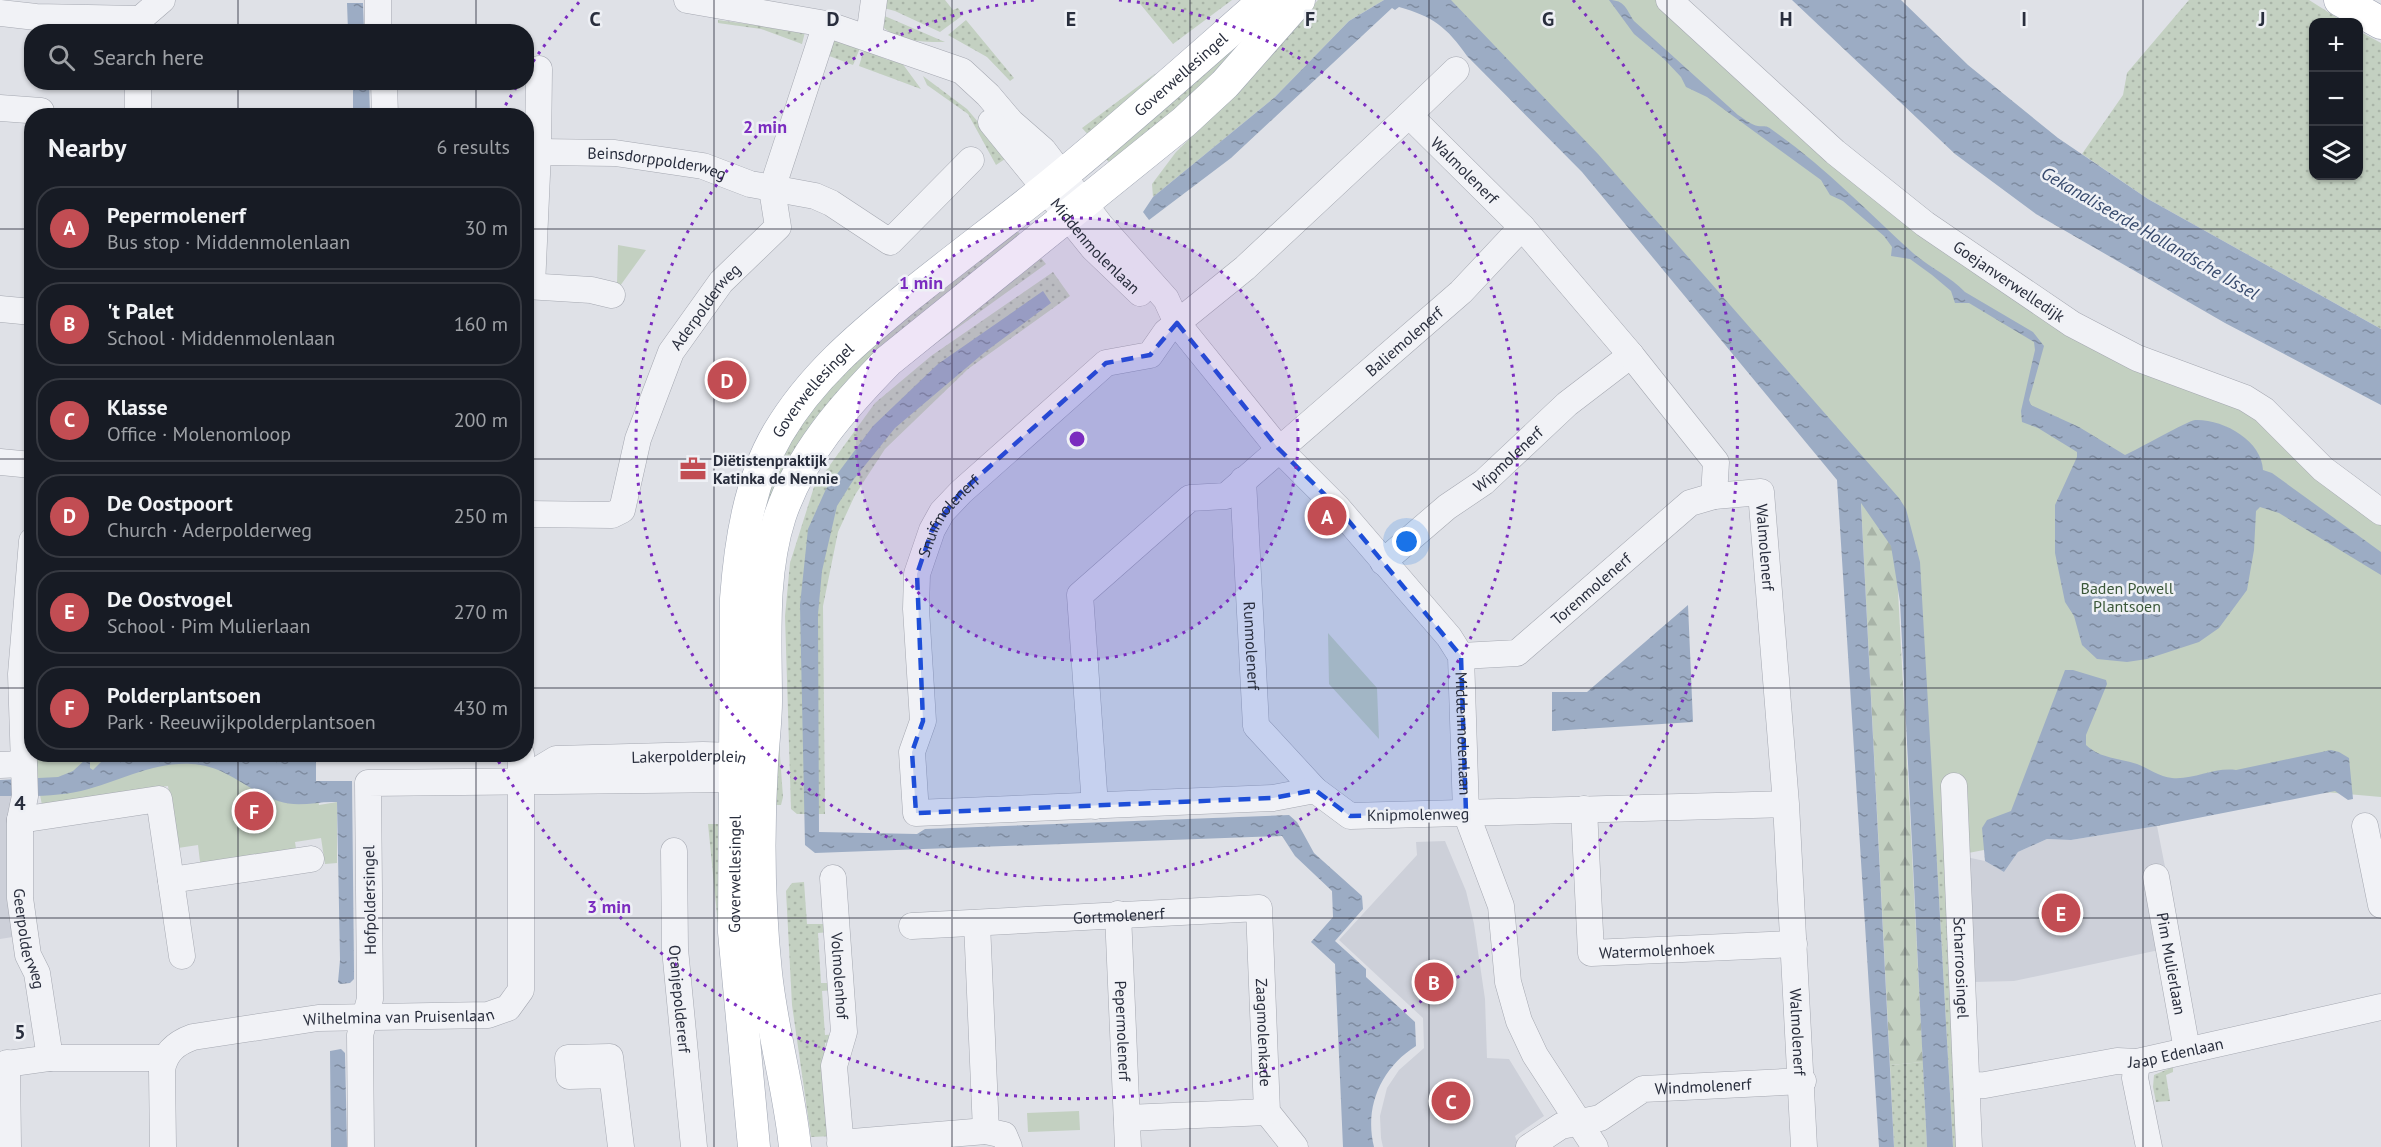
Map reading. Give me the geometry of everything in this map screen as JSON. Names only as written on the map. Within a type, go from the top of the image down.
[{"type":"main road","name":"Goverwellesingel","points":[[795,1147],[792,1115],[766,974],[762,903],[745,766],[738,568],[757,480],[777,433],[798,401],[846,348],[1010,214],[1054,182],[1265,0]]},
{"type":"main road","name":"Goverwellesingel","points":[[754,1147],[734,932],[745,766],[765,734],[767,583],[770,559],[781,515],[807,458],[845,405],[888,362],[1184,122],[1217,92],[1299,0]]},
{"type":"main road","points":[[2340,0],[2381,23]]},
{"type":"street","points":[[141,24],[162,0]]},
{"type":"street","points":[[378,0],[378,24]]},
{"type":"street","points":[[687,0],[826,24],[962,71],[988,95],[1011,122],[1043,150],[1054,182]]},
{"type":"street","points":[[869,37],[874,0]]},
{"type":"street","name":"Goejanverwelledijk","points":[[1669,0],[1835,152],[1925,224],[2072,324],[2137,358],[2245,398],[2264,410],[2323,469],[2381,512]]},
{"type":"street","points":[[0,13],[127,24]]},
{"type":"street","name":"Aderpolderweg","points":[[534,514],[612,515],[622,510],[638,439],[671,352],[721,282],[778,227],[772,189],[826,24]]},
{"type":"street","points":[[534,268],[539,69]]},
{"type":"street","points":[[1177,322],[1245,268],[1456,70]]},
{"type":"street","points":[[138,90],[138,108]]},
{"type":"street","points":[[384,90],[385,108]]},
{"type":"street","points":[[0,108],[24,111]]},
{"type":"street","name":"Walmolenerf","points":[[1409,115],[1522,227],[1631,356],[1716,462],[1714,496],[1761,492],[1786,804],[1803,1080],[1804,1147]]},
{"type":"street","name":"Beinsdorppolderweg","points":[[538,152],[615,153],[703,166],[750,184],[815,196],[831,203],[890,242],[971,160]]},
{"type":"street","name":"Middenmolenlaan","points":[[1054,182],[1076,209],[1104,260],[1127,279],[1158,312],[1177,322],[1278,448],[1338,508],[1449,637],[1461,657],[1466,813],[1501,906],[1508,982],[1519,1021],[1535,1055],[1595,1147]]},
{"type":"street","name":"Baliemolenerf","points":[[1278,448],[1461,292],[1522,227]]},
{"type":"street","points":[[534,286],[591,290],[612,295]]},
{"type":"street","points":[[0,309],[24,311]]},
{"type":"street","name":"Snuifmolenerf","points":[[1095,806],[916,813],[912,752],[923,721],[916,574],[932,530],[942,512],[961,492],[1106,363],[1150,355],[1166,332],[1177,322]]},
{"type":"street","name":"Wipmolenerf","points":[[1383,562],[1447,507],[1484,482],[1567,404],[1631,356]]},
{"type":"street","points":[[1278,448],[1226,496],[1190,498],[1080,595],[1095,806],[1273,798],[1315,790]]},
{"type":"street","points":[[0,462],[24,464]]},
{"type":"street","name":"Runmolenerf","points":[[1243,480],[1256,726],[1315,790]]},
{"type":"street","name":"Torenmolenerf","points":[[1461,657],[1517,653],[1690,503],[1714,496]]},
{"type":"street","name":"Geerpolderweg","points":[[24,706],[19,785],[20,898],[28,955],[38,973],[50,1058]]},
{"type":"street","name":"Lakerpolderplein","points":[[368,783],[521,780],[556,759],[745,766]]},
{"type":"street","name":"Wilhelmina van Pruisenlaan","points":[[164,1058],[178,1043],[193,1037],[318,1018],[488,1015],[508,1008],[521,990],[521,762]]},
{"type":"street","name":"Hofpoldersingel","points":[[361,1147],[360,1035],[370,999],[368,783]]},
{"type":"street","points":[[19,785],[159,799],[182,956]]},
{"type":"street","name":"Scharroosingel","points":[[1954,786],[1969,1147]]},
{"type":"street","name":"Knipmolenweg","points":[[1315,790],[1350,816],[1786,804]]},
{"type":"street","name":"Watermolenhoek","points":[[1584,809],[1591,953],[1794,945]]},
{"type":"street","points":[[2365,826],[2381,905]]},
{"type":"street","name":"Oranjepoldererf","points":[[674,851],[675,949],[694,1147]]},
{"type":"street","points":[[171,880],[311,859]]},
{"type":"street","name":"Pim Mulierlaan","points":[[2156,877],[2187,1050]]},
{"type":"street","name":"Volmolenhof","points":[[833,878],[844,1032],[834,1066],[841,1145],[986,1131]]},
{"type":"street","name":"Gortmolenerf","points":[[912,926],[1259,908]]},
{"type":"street","name":"Zaagmolenkade","points":[[1259,908],[1267,1112]]},
{"type":"street","name":"Pepermolenerf","points":[[1118,914],[1128,1147]]},
{"type":"street","points":[[977,923],[986,1131],[1004,1134],[1009,1147]]},
{"type":"street","name":"Jaap Edenlaan","points":[[1967,1086],[1985,1085],[2117,1061],[2138,1062],[2381,1007]]},
{"type":"street","points":[[8,1147],[3,1064],[50,1058],[164,1058],[164,1147]]},
{"type":"street","points":[[2138,1062],[2135,1078],[2149,1147]]},
{"type":"street","points":[[611,1075],[616,1096],[621,1147]]},
{"type":"street","name":"Windmolenerf","points":[[1529,1147],[1562,1126],[1600,1118],[1643,1089],[1803,1080]]},
{"type":"street","points":[[1127,1118],[1267,1112],[1295,1147]]},
{"type":"highlighted area","points":[[1177,323],[1278,448],[1338,508],[1461,656],[1466,813],[1350,816],[1315,790],[1273,798],[916,813],[912,752],[923,721],[917,574],[932,530],[961,492],[1106,363],[1150,355]]},
{"type":"shaded area","points":[[0,796],[13,796],[19,936],[0,939]]},
{"type":"shaded area","points":[[2157,826],[2166,872],[2159,950],[2014,981],[1974,982],[1966,857],[1985,861],[2004,872],[2018,852],[2047,839],[2071,840]]},
{"type":"shaded area","points":[[1445,841],[1466,891],[1474,924],[1485,999],[1487,1058],[1509,1059],[1544,1116],[1515,1136],[1519,1147],[1383,1147],[1380,1116],[1387,1088],[1399,1070],[1424,1048],[1423,1018],[1339,940],[1417,855],[1416,842]]},
{"type":"green space","points":[[881,0],[945,0],[953,10],[958,8],[963,15],[940,32],[895,11],[880,7]]},
{"type":"green space","points":[[1137,0],[1232,0],[1173,44]]},
{"type":"green space","points":[[1318,0],[1384,0],[1349,21],[1275,97],[1153,197],[1152,184],[1176,152],[1225,104]]},
{"type":"green space","name":"Baden Powell Plantsoen","points":[[1408,0],[1663,0],[2063,333],[2258,414],[2381,512],[2381,797],[2302,790],[1926,861],[1899,525],[1480,41]]},
{"type":"green space","points":[[2189,0],[2309,0],[2338,18],[2309,18],[2309,180],[2363,180],[2363,33],[2381,43],[2381,329],[2148,199],[2082,154],[2123,95],[2127,73]]},
{"type":"green space","points":[[1287,1],[1116,171],[1103,155]]},
{"type":"green space","points":[[880,14],[945,42],[902,38],[886,30],[880,24]]},
{"type":"green space","points":[[718,20],[805,32],[802,44],[761,29],[718,23]]},
{"type":"green space","points":[[966,20],[1014,78],[1010,81],[987,57],[948,35]]},
{"type":"green space","points":[[832,37],[860,48],[853,65],[824,54]]},
{"type":"green space","points":[[864,50],[902,63],[921,89],[859,66]]},
{"type":"green space","points":[[1156,73],[1092,139],[1082,128]]},
{"type":"green space","points":[[923,76],[967,109],[1008,157],[996,165],[968,114],[927,85]]},
{"type":"green space","points":[[1009,220],[1023,238],[883,352],[747,587],[761,486],[807,401]]},
{"type":"green space","points":[[618,245],[646,250],[620,286],[617,285]]},
{"type":"green space","points":[[1037,253],[1046,264],[931,347],[889,381],[848,421],[802,494],[787,540],[779,584],[781,534],[838,421]]},
{"type":"green space","points":[[1053,272],[1070,296],[968,369],[885,449],[855,495],[838,532],[823,606],[825,814],[797,814],[791,809],[785,616],[790,563],[814,487],[875,403],[931,356]]},
{"type":"green space","points":[[1861,502],[1892,546],[1897,572],[1923,1062],[1890,1065]]},
{"type":"green space","points":[[779,589],[778,728],[783,797],[781,805],[771,805]]},
{"type":"green space","points":[[1328,633],[1377,688],[1379,739],[1329,684]]},
{"type":"green space","points":[[34,762],[310,762],[319,805],[337,802],[337,863],[325,864],[321,838],[295,842],[297,855],[201,870],[198,845],[178,848],[168,786],[42,805]]},
{"type":"green space","points":[[1946,791],[1965,1147],[1953,1147],[1933,792]]},
{"type":"green space","points":[[708,824],[724,824],[740,1147]]},
{"type":"green space","points":[[804,882],[807,924],[829,924],[830,932],[818,933],[821,983],[833,983],[833,990],[822,991],[825,1035],[837,1034],[835,1042],[825,1043],[833,1136],[811,1137],[792,1005],[786,891],[792,883]]},
{"type":"green space","points":[[1923,1062],[1927,1147],[1894,1147],[1890,1065]]},
{"type":"green space","points":[[2173,1067],[2173,1072],[2166,1075],[2170,1101],[2156,1102],[2153,1087],[2154,1075]]},
{"type":"green space","points":[[1079,1111],[1080,1130],[1028,1132],[1027,1113]]},
{"type":"water","points":[[1384,0],[1451,0],[1598,154],[1899,498],[1906,509],[1920,562],[1953,1147],[1927,1147],[1900,602],[1891,546],[1861,503],[1894,1147],[1879,1147],[1837,480],[1582,172],[1467,56],[1453,37],[1438,24],[1421,14],[1399,7],[1395,10],[1392,8],[1231,158],[1149,220],[1143,212],[1153,197],[1275,97],[1349,21]]},
{"type":"water","points":[[1609,0],[1622,3],[1634,21],[1738,115],[1753,124],[1769,128],[1809,158],[1919,258],[1965,292],[2033,332],[2044,346],[2029,400],[2031,405],[2079,427],[2125,455],[2195,420],[2218,423],[2229,428],[2249,441],[2261,459],[2263,470],[2272,473],[2381,552],[2381,575],[2279,513],[2260,507],[2256,511],[2254,550],[2247,590],[2219,628],[2199,642],[2147,659],[2127,662],[2097,659],[2082,645],[2074,616],[2065,602],[2055,553],[2055,505],[2077,457],[2077,452],[2038,428],[2022,422],[2021,411],[2035,350],[2034,342],[1969,303],[1955,303],[1951,291],[1932,275],[1910,259],[1891,256],[1892,247],[1884,236],[1843,201],[1830,195],[1821,180],[1707,97],[1686,87],[1681,77],[1664,59],[1634,34]]},
{"type":"water","name":"Gekanaliseerde Hollandsche IJssel","points":[[1792,0],[1901,0],[1968,65],[2058,138],[2148,199],[2381,329],[2381,405],[2225,323],[2036,214],[1955,154]]},
{"type":"water","points":[[347,3],[363,3],[364,24],[348,24]]},
{"type":"water","points":[[353,90],[369,90],[370,108],[353,108]]},
{"type":"water","points":[[1043,291],[1051,303],[985,352],[895,428],[854,479],[837,506],[822,571],[818,614],[819,832],[917,834],[925,829],[1289,815],[1297,822],[1314,853],[1362,896],[1363,909],[1335,941],[1366,969],[1366,977],[1415,1022],[1416,1046],[1393,1065],[1378,1090],[1371,1117],[1374,1147],[1343,1147],[1335,964],[1311,942],[1333,917],[1332,891],[1295,856],[1282,836],[815,853],[805,845],[800,605],[808,529],[826,489],[873,426],[938,364]]},
{"type":"water","points":[[1688,605],[1693,722],[1552,731],[1552,692],[1587,692]]},
{"type":"water","points":[[2065,670],[2073,670],[2106,680],[2107,684],[2086,735],[2086,745],[2098,753],[2137,764],[2163,776],[2180,778],[2220,770],[2236,770],[2331,750],[2349,758],[2353,799],[2348,800],[2335,791],[2157,826],[2071,840],[2047,839],[2018,852],[2004,872],[1985,861],[1982,828],[1987,820],[2011,811]]},
{"type":"water","points":[[83,762],[90,762],[90,768],[93,770],[101,762],[316,762],[316,781],[352,781],[354,979],[350,983],[340,984],[338,982],[340,960],[337,802],[300,804],[278,801],[215,769],[191,764],[149,769],[71,793],[0,796],[0,780],[58,777],[73,771]]},
{"type":"water","points":[[341,1049],[345,1053],[347,1147],[331,1147],[330,1051]]},
{"type":"place","name":"De Oostpoort","points":[[727,380]]},
{"type":"place","name":"Diëtistenpraktijk Katinka de Nennie","points":[[693,469]]},
{"type":"place","name":"Pepermolenerf","points":[[1327,516]]},
{"type":"place","name":"Polderplantsoen","points":[[254,811]]},
{"type":"place","name":"De Oostvogel","points":[[2061,913]]},
{"type":"place","name":"'t Palet","points":[[1434,982]]},
{"type":"place","name":"Klasse","points":[[1451,1101]]}]
